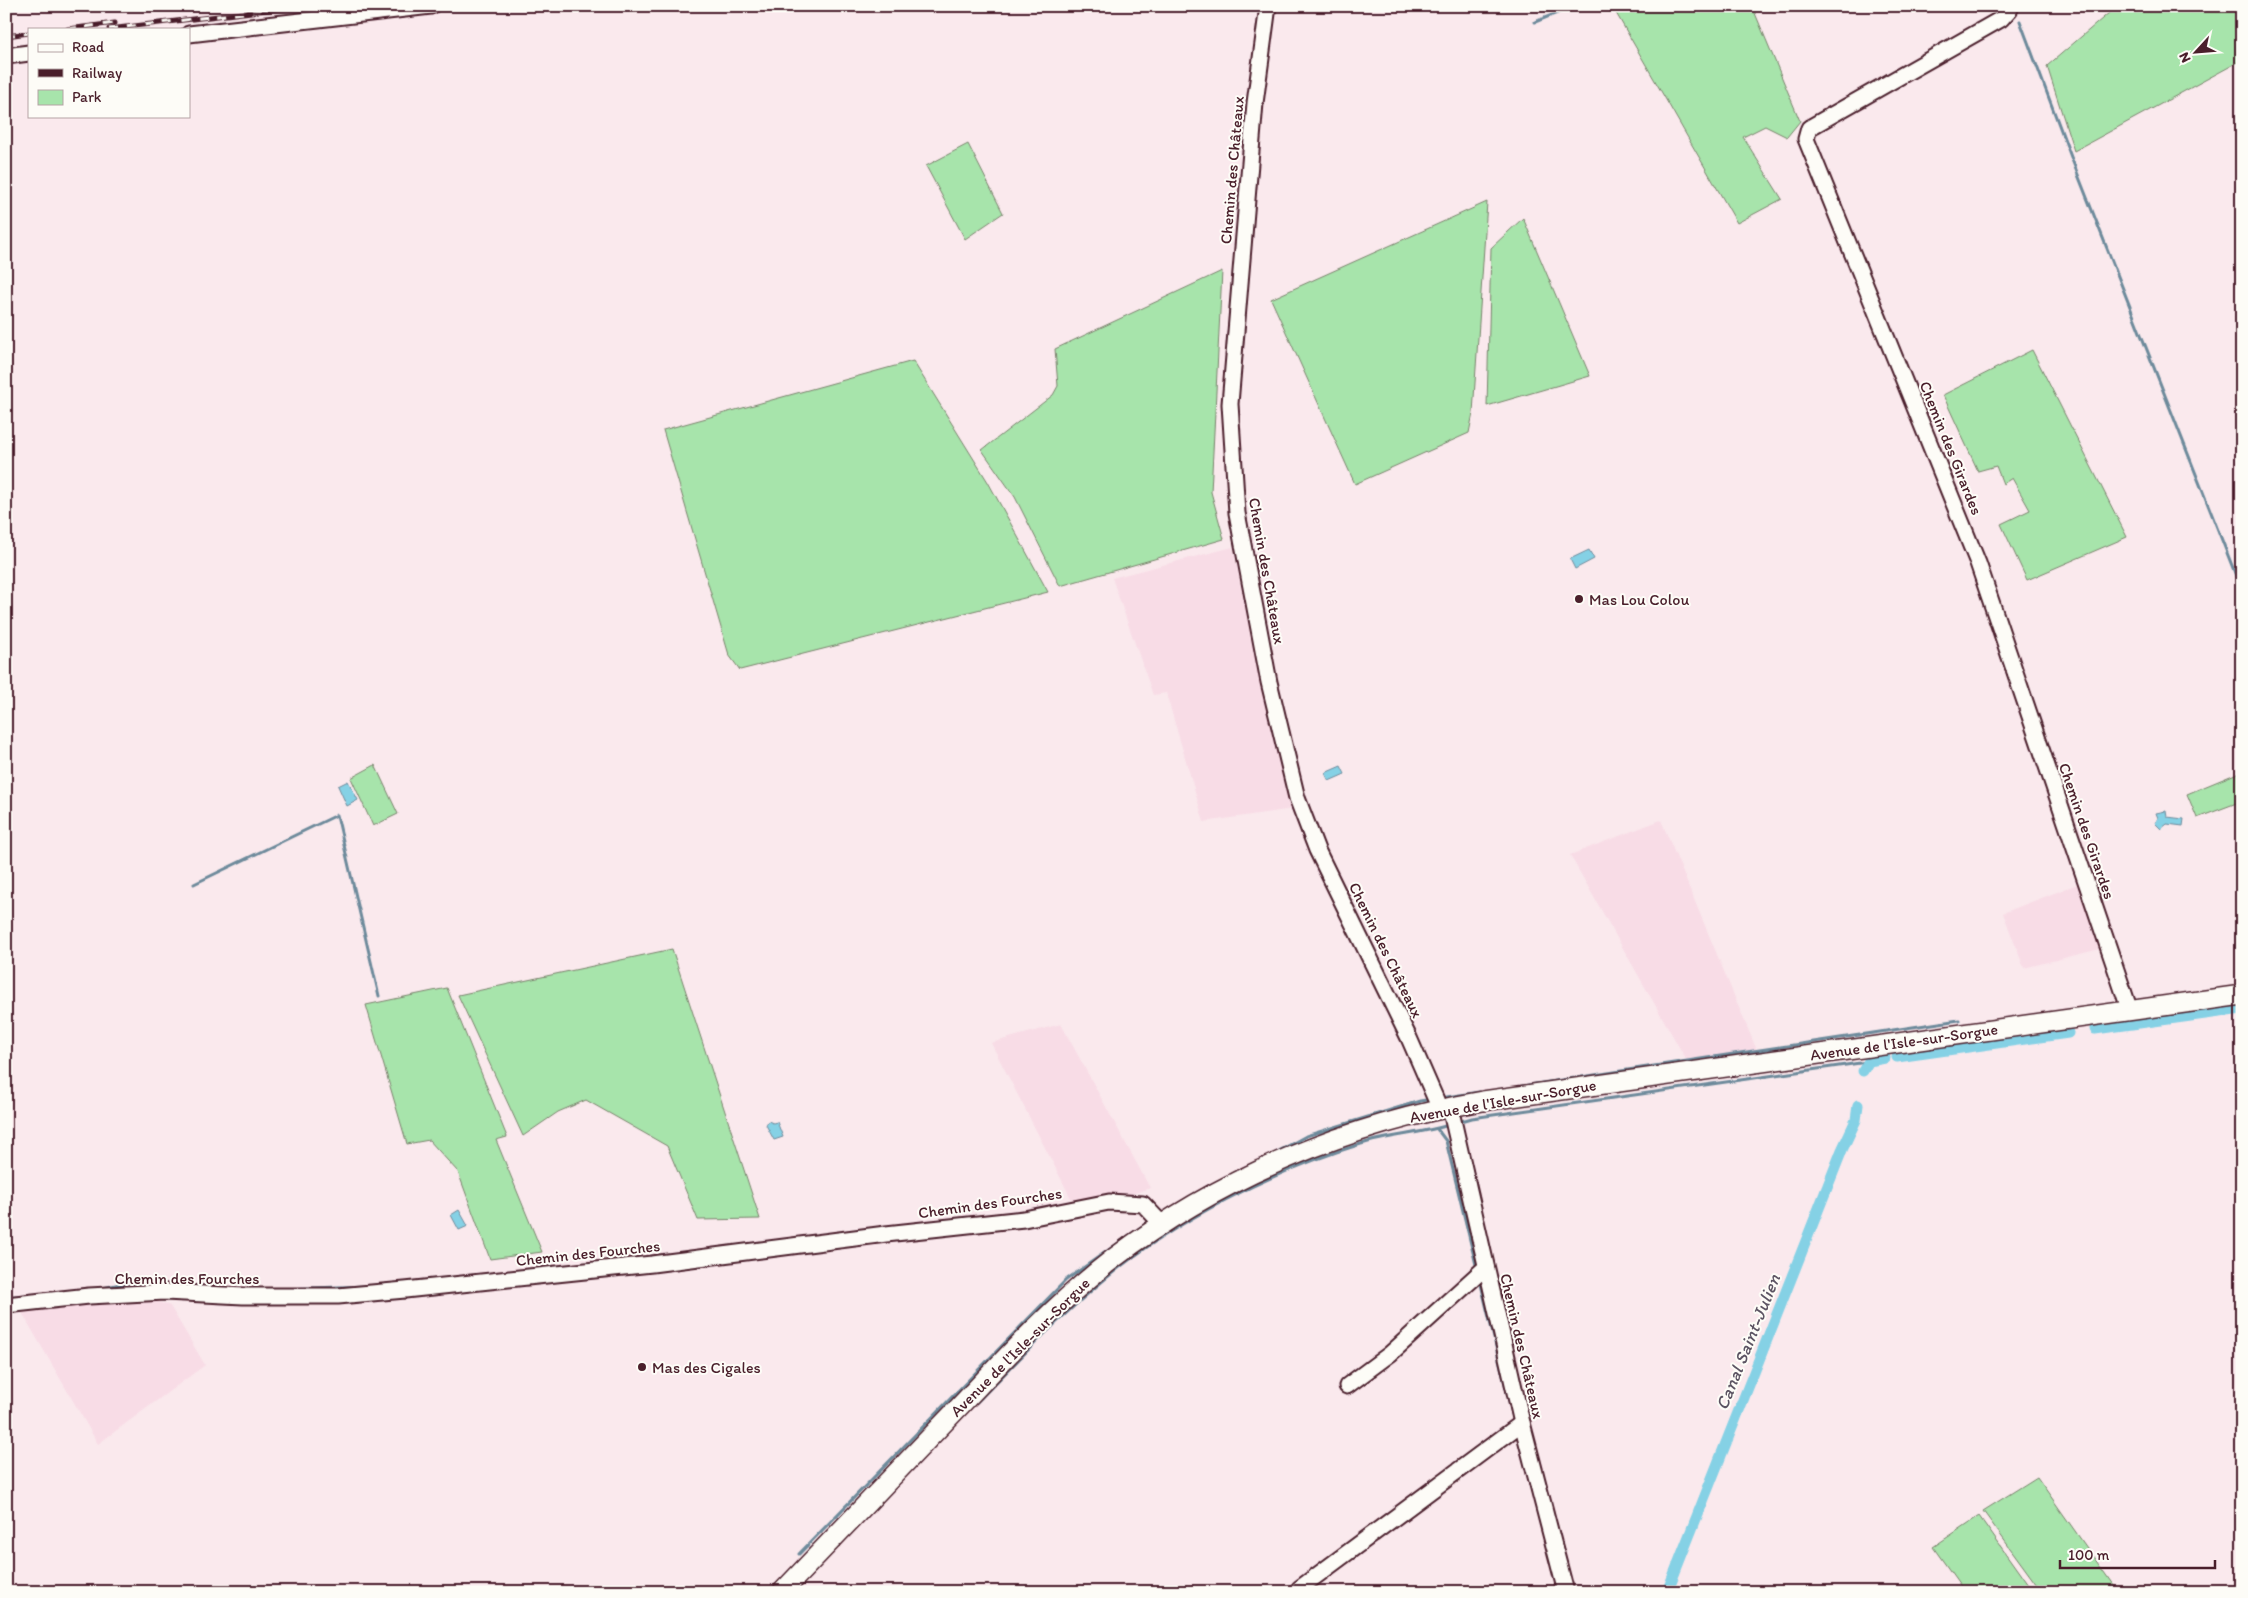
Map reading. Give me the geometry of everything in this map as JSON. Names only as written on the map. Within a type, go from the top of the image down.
[{"type":"main road","name":"Avenue de l'Isle-sur-Sorgue","points":[[782,1592],[1048,1315],[1100,1269],[1162,1224],[1224,1188],[1272,1164],[1365,1129],[1445,1108],[2242,995]]},
{"type":"street","points":[[190,34],[431,6]]},
{"type":"street","name":"Chemin des Châteaux","points":[[1268,6],[1255,104],[1230,404],[1237,513],[1269,682],[1297,798],[1317,850],[1445,1108],[1486,1267],[1522,1423],[1566,1592]]},
{"type":"street","name":"Chemin des Girardes","points":[[2009,6],[2010,9],[2001,19],[1809,128],[1806,139],[1978,563],[2130,1011]]},
{"type":"street","points":[[6,56],[28,53]]},
{"type":"street","name":"Chemin des Fourches","points":[[6,1305],[89,1296],[165,1292],[243,1296],[338,1296],[405,1290],[652,1264],[886,1234],[1024,1219],[1109,1202],[1143,1204],[1162,1224]]},
{"type":"street","points":[[1347,1386],[1390,1354],[1486,1267]]},
{"type":"street","points":[[1297,1592],[1522,1423]]},
{"type":"shaded area","points":[[1233,547],[1266,708],[1292,809],[1204,822],[1166,693],[1153,695],[1112,578]]},
{"type":"shaded area","points":[[1661,820],[1758,1053],[1687,1061],[1570,855]]},
{"type":"shaded area","points":[[2080,883],[2100,949],[2024,968],[2003,913]]},
{"type":"shaded area","points":[[1061,1024],[1150,1188],[1123,1197],[1074,1204],[991,1043]]},
{"type":"shaded area","points":[[153,1300],[170,1306],[205,1365],[98,1444],[21,1311]]},
{"type":"green space","points":[[1612,6],[1752,6],[1800,121],[1787,137],[1765,126],[1743,137],[1782,199],[1737,223]]},
{"type":"green space","points":[[2117,6],[2242,6],[2242,60],[2074,151],[2047,66]]},
{"type":"green space","points":[[968,144],[1003,213],[965,239],[926,166]]},
{"type":"green space","points":[[1487,202],[1473,413],[1469,433],[1355,484],[1271,299]]},
{"type":"green space","points":[[1523,218],[1590,376],[1487,406],[1491,248]]},
{"type":"green space","points":[[1222,271],[1211,492],[1224,539],[1060,586],[1015,497],[982,450],[1053,395],[1058,386],[1055,349]]},
{"type":"green space","points":[[2032,350],[2127,537],[2027,580],[2001,524],[2030,510],[2012,478],[2003,484],[1996,466],[1978,471],[1943,395]]},
{"type":"green space","points":[[913,361],[988,482],[1048,592],[740,670],[729,655],[663,430]]},
{"type":"green space","points":[[375,765],[398,814],[373,826],[351,778]]},
{"type":"green space","points":[[2240,772],[2242,801],[2197,818],[2187,794]]},
{"type":"green space","points":[[672,949],[760,1219],[698,1220],[667,1146],[586,1100],[558,1112],[523,1136],[458,995]]},
{"type":"green space","points":[[447,988],[507,1137],[496,1140],[542,1252],[490,1259],[458,1172],[429,1140],[407,1144],[366,1005]]},
{"type":"green space","points":[[2037,1477],[2118,1592],[2042,1592],[1983,1511]]},
{"type":"green space","points":[[1979,1516],[2033,1592],[1965,1592],[1933,1547]]},
{"type":"water","points":[[1589,550],[1594,559],[1575,569],[1570,559]]},
{"type":"water","points":[[1341,766],[1345,774],[1329,781],[1325,773]]},
{"type":"water","points":[[348,781],[358,800],[347,806],[338,786]]},
{"type":"water","points":[[2166,811],[2167,817],[2184,819],[2183,826],[2167,824],[2161,829],[2155,823],[2158,818],[2156,813]]},
{"type":"water","points":[[768,1121],[777,1122],[783,1137],[774,1140],[766,1125]]},
{"type":"water","points":[[459,1210],[468,1226],[459,1230],[451,1215]]},
{"type":"waterway","points":[[1535,22],[1574,6]]},
{"type":"waterway","points":[[2020,21],[2071,157],[2242,591]]},
{"type":"waterway","points":[[194,884],[337,815],[379,996]]},
{"type":"waterway","name":"Canal Saint-Julien","points":[[2095,1029],[2242,1009]]},
{"type":"waterway","points":[[1522,1086],[1959,1020]]},
{"type":"waterway","name":"Canal Saint-Julien","points":[[1897,1057],[2068,1033]]},
{"type":"waterway","name":"Canal Saint-Julien","points":[[1863,1071],[1869,1061],[1885,1058]]},
{"type":"waterway","points":[[1458,1122],[1472,1118],[1867,1062]]},
{"type":"waterway","points":[[1440,1098],[1479,1092]]},
{"type":"waterway","points":[[1268,1157],[1306,1136],[1432,1099]]},
{"type":"waterway","name":"Canal Saint-Julien","points":[[1667,1592],[1842,1150],[1856,1120],[1858,1105]]},
{"type":"waterway","points":[[977,1402],[1039,1339],[1088,1293],[1133,1257],[1194,1217],[1260,1183],[1327,1155],[1372,1141],[1449,1125]]},
{"type":"waterway","points":[[1437,1129],[1446,1141],[1477,1269]]},
{"type":"waterway","points":[[799,1554],[1066,1280],[1151,1220]]},
{"type":"waterway","points":[[1480,1280],[1514,1422]]},
{"type":"waterway","points":[[99,1289],[128,1282],[214,1287]]},
{"type":"waterway","points":[[283,1289],[367,1286]]},
{"type":"waterway","points":[[6,1297],[28,1295]]},
{"type":"railway","points":[[117,28],[301,6]]},
{"type":"railway","points":[[76,28],[115,23]]},
{"type":"railway","points":[[6,36],[28,33]]},
{"type":"place","name":"Mas Lou Colou","points":[[1579,599]]},
{"type":"place","name":"Mas des Cigales","points":[[642,1367]]}]
